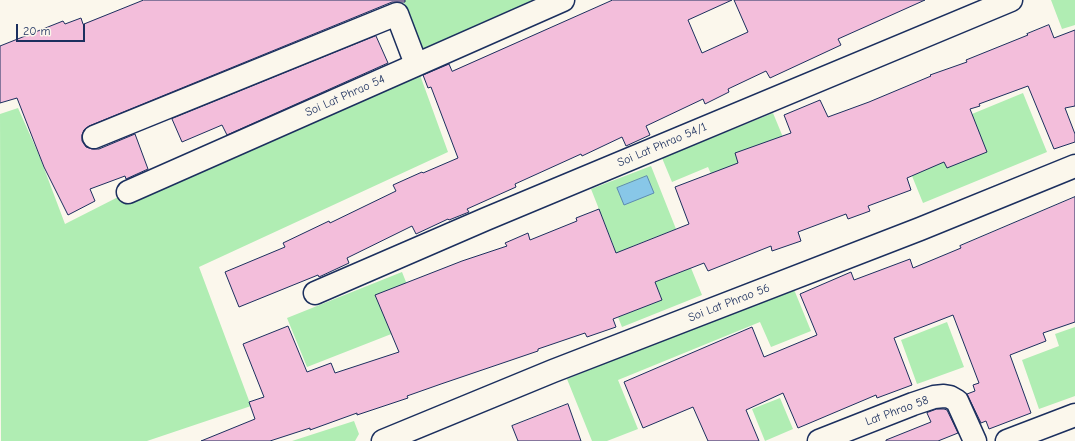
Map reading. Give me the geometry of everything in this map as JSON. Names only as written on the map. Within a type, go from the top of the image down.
[{"type":"street","name":"Soi Lat Phrao 54","points":[[128,192],[563,0]]},
{"type":"street","name":"Soi Lat Phrao 54/1","points":[[315,292],[486,218],[1011,0]]},
{"type":"street","points":[[94,138],[397,14],[416,64]]},
{"type":"street","name":"Soi Lat Phrao 56","points":[[383,441],[553,371],[906,234],[1075,166]]},
{"type":"street","name":"Lat Phrao 58","points":[[819,441],[913,404],[934,397],[950,396],[957,401],[975,441]]},
{"type":"street","points":[[1007,441],[1075,416]]},
{"type":"green space","points":[[403,0],[547,0],[423,50]]},
{"type":"green space","points":[[1051,0],[1075,0],[1075,25],[1062,29]]},
{"type":"green space","points":[[416,64],[448,152],[199,267],[251,406],[147,441],[1,441],[0,114],[18,108],[39,155],[65,224],[128,192]]},
{"type":"green space","points":[[1023,93],[1047,152],[923,203],[899,144]]},
{"type":"green space","points":[[773,113],[799,176],[714,181],[708,167],[672,182],[662,158]]},
{"type":"green space","points":[[651,166],[676,229],[633,246],[640,264],[590,257],[614,247],[591,189]]},
{"type":"green space","points":[[691,268],[702,295],[622,327],[618,317],[662,300],[655,282]]},
{"type":"green space","points":[[402,272],[422,322],[307,367],[287,318]]},
{"type":"green space","points":[[793,287],[811,331],[771,347],[760,322],[618,380],[638,429],[607,441],[592,441],[567,379]]},
{"type":"green space","points":[[947,322],[964,367],[917,384],[901,340]]},
{"type":"green space","points":[[1075,327],[1075,396],[1039,409],[1022,360],[1059,346],[1055,334]]},
{"type":"green space","points":[[780,398],[793,429],[765,441],[752,409]]},
{"type":"green space","points":[[354,421],[359,434],[355,441],[292,441]]},
{"type":"water","points":[[647,176],[654,193],[624,205],[617,188]]},
{"type":"building","points":[[144,0],[405,0],[405,2],[392,2],[89,126],[84,130],[82,141],[86,147],[92,149],[99,149],[135,134],[148,169],[126,179],[125,176],[90,189],[95,201],[68,215],[44,167],[17,98],[0,103],[0,46],[63,21],[65,24],[81,18],[83,24]]},
{"type":"building","points":[[613,0],[732,0],[688,20],[702,53],[748,32],[734,0],[925,0],[838,39],[841,45],[770,78],[766,71],[728,89],[729,92],[705,104],[703,99],[646,126],[650,135],[626,146],[622,137],[582,156],[581,154],[515,184],[516,187],[467,209],[469,212],[449,220],[448,219],[416,234],[412,226],[347,258],[349,263],[319,277],[318,275],[239,307],[225,272],[285,247],[283,243],[329,221],[330,223],[396,191],[393,185],[458,158],[431,87],[428,88],[423,75],[449,64],[452,71]]},
{"type":"building","points":[[1049,25],[1054,38],[1075,30],[1075,106],[1065,108],[1075,134],[1075,142],[1054,149],[1028,86],[979,104],[980,106],[970,109],[987,152],[947,168],[944,162],[907,178],[911,190],[868,206],[870,211],[848,219],[846,214],[798,232],[801,241],[772,251],[771,246],[708,271],[704,263],[655,282],[662,300],[613,319],[616,327],[587,337],[585,333],[538,349],[538,351],[407,396],[408,398],[357,415],[357,413],[310,430],[310,428],[270,441],[201,441],[255,419],[249,402],[264,397],[243,344],[288,326],[307,372],[331,363],[335,373],[399,352],[375,295],[462,261],[507,246],[505,243],[528,233],[530,240],[577,221],[576,218],[599,209],[616,253],[689,224],[675,187],[738,163],[735,153],[791,133],[784,115],[820,100],[828,117],[869,102],[931,76],[930,75],[967,62],[966,60]]},
{"type":"building","points":[[376,36],[388,63],[227,135],[222,125],[182,142],[172,119]]},
{"type":"building","points":[[1075,197],[1075,322],[1043,333],[1046,341],[1010,355],[1031,413],[989,429],[986,421],[981,423],[967,394],[975,391],[973,385],[979,383],[953,315],[894,338],[912,385],[877,398],[876,395],[798,428],[783,393],[746,410],[759,441],[708,441],[693,407],[643,428],[624,382],[752,327],[764,357],[817,335],[800,294],[851,272],[854,280],[910,259],[913,268],[961,248],[960,246]]},
{"type":"building","points":[[568,404],[581,441],[518,441],[512,426]]},
{"type":"building","points":[[937,409],[947,410],[958,433],[938,441],[886,441],[931,422],[927,413]]}]
